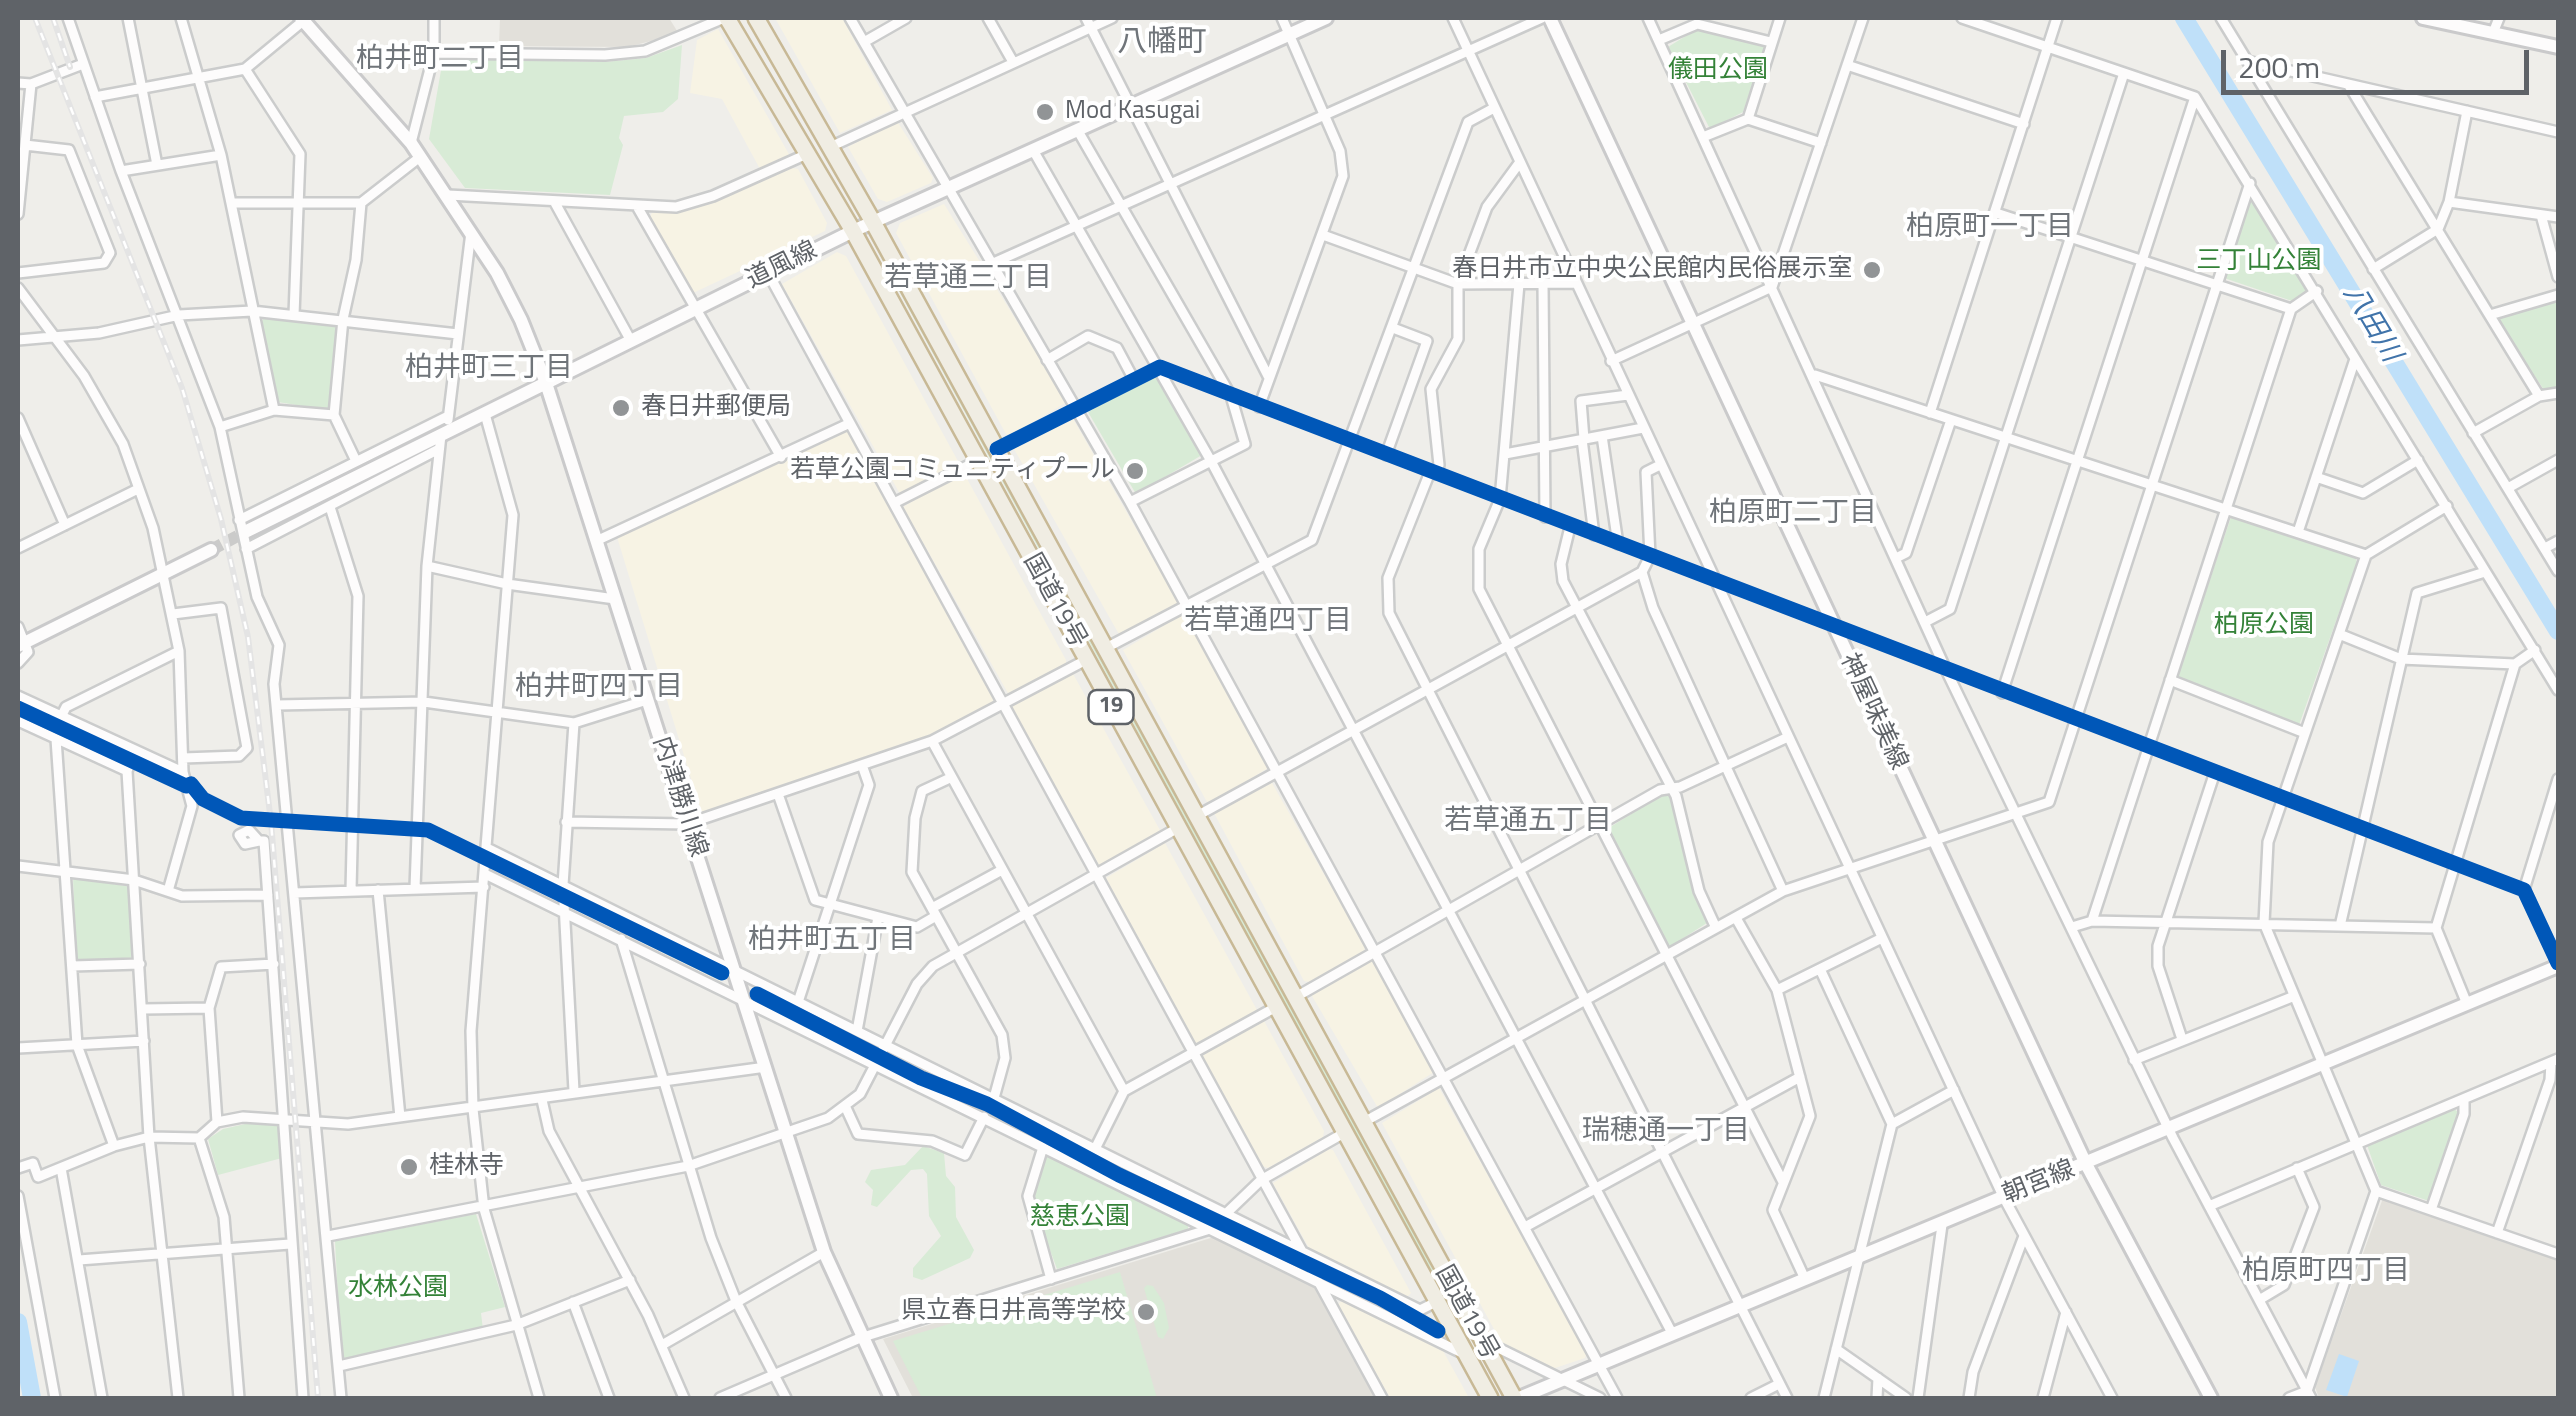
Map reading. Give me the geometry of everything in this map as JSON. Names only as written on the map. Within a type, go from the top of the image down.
[{"type":"highway","name":"国道19号","points":[[726,18],[853,231],[1490,1398]]},
{"type":"highway","name":"国道19号","points":[[756,18],[873,222],[1479,1338],[1516,1398]]},
{"type":"main road","name":"道風線","points":[[243,526],[443,439],[485,414],[853,231],[1326,18]]},
{"type":"main road","name":"神屋味美線","points":[[1550,18],[2086,1164],[2212,1398]]},
{"type":"main road","points":[[2423,18],[2558,47]]},
{"type":"main road","name":"内津勝川線","points":[[302,19],[411,144],[448,195],[513,304],[546,384],[824,1252],[860,1338],[891,1398]]},
{"type":"main road","points":[[22,644],[211,550]]},
{"type":"main road","name":"朝宮線","points":[[1516,1398],[2324,1066],[2558,965]]},
{"type":"street","points":[[68,18],[120,171],[220,427],[257,597],[279,645],[277,704],[341,1398]]},
{"type":"street","points":[[128,18],[157,165]]},
{"type":"street","points":[[181,18],[221,155],[274,410]]},
{"type":"street","points":[[411,144],[434,53],[434,18]]},
{"type":"street","points":[[434,53],[605,55],[645,51],[726,18]]},
{"type":"street","points":[[850,18],[1130,502],[1617,1398]]},
{"type":"street","points":[[864,42],[906,18]]},
{"type":"street","points":[[988,18],[1013,62]]},
{"type":"street","points":[[830,146],[1013,62],[1088,22],[1112,18]]},
{"type":"street","points":[[1259,407],[1343,176],[1340,151],[1282,18]]},
{"type":"street","points":[[1453,18],[2004,1198],[2112,1398]]},
{"type":"street","points":[[990,264],[1542,18]]},
{"type":"street","points":[[1648,18],[1948,672],[2134,1060],[2309,1395]]},
{"type":"street","points":[[1748,118],[1780,18]]},
{"type":"street","points":[[1612,361],[1772,286],[1863,18]]},
{"type":"street","points":[[1962,18],[2196,96],[2558,690]]},
{"type":"street","points":[[1930,413],[2057,18]]},
{"type":"street","points":[[2221,18],[2558,571]]},
{"type":"street","points":[[2493,33],[2499,18]]},
{"type":"street","points":[[95,97],[245,69],[302,19]]},
{"type":"street","points":[[1088,22],[1269,376]]},
{"type":"street","points":[[1659,40],[1697,24],[1771,42]]},
{"type":"street","points":[[2247,60],[2558,132]]},
{"type":"street","points":[[18,83],[31,84],[84,64]]},
{"type":"street","points":[[1847,65],[2024,124]]},
{"type":"street","points":[[245,69],[300,154],[294,315]]},
{"type":"street","points":[[1927,621],[1950,609],[2124,73]]},
{"type":"street","points":[[18,214],[31,84]]},
{"type":"street","points":[[2348,84],[2539,396]]},
{"type":"street","points":[[2002,692],[2196,96]]},
{"type":"street","points":[[1104,649],[1312,540],[1468,122],[1494,108]]},
{"type":"street","points":[[2374,269],[2438,229],[2449,202],[2466,110]]},
{"type":"street","points":[[1703,137],[1748,118],[1821,143]]},
{"type":"street","points":[[1078,131],[1231,396],[1245,444],[1130,502]]},
{"type":"street","points":[[18,272],[104,263],[110,253],[68,150],[25,145]]},
{"type":"street","points":[[1033,150],[1211,461],[1672,1333]]},
{"type":"street","points":[[448,195],[638,208],[676,206],[713,196],[808,154]]},
{"type":"street","points":[[120,171],[221,155]]},
{"type":"street","points":[[232,204],[362,203],[420,157]]},
{"type":"street","points":[[1520,162],[1486,206],[1458,284],[1458,339],[1438,370],[1432,404],[1439,465],[1388,578],[1389,613],[1787,1398]]},
{"type":"street","points":[[1362,1123],[1783,891],[2049,802],[2250,184]]},
{"type":"street","points":[[554,202],[630,342]]},
{"type":"street","points":[[2449,202],[2558,217]]},
{"type":"street","points":[[356,461],[334,415],[342,318],[356,260],[362,203]]},
{"type":"street","points":[[638,208],[781,457]]},
{"type":"street","points":[[1996,212],[2292,308]]},
{"type":"street","points":[[2541,215],[2558,276]]},
{"type":"street","points":[[415,888],[427,566],[470,232]]},
{"type":"street","points":[[1322,235],[1458,284],[1574,283]]},
{"type":"street","points":[[768,274],[1382,1398]]},
{"type":"street","points":[[1543,283],[1545,516]]},
{"type":"street","points":[[1519,284],[1500,500],[1476,564],[1480,589],[1783,1182]]},
{"type":"street","points":[[18,288],[123,444],[153,528],[160,575],[180,651],[183,772],[192,806],[168,891]]},
{"type":"street","points":[[2092,921],[2292,308],[2316,291]]},
{"type":"street","points":[[2490,315],[2558,295]]},
{"type":"street","points":[[18,340],[52,334],[98,333],[179,316],[252,312],[342,318],[458,334]]},
{"type":"street","points":[[1386,455],[1427,341],[1392,328]]},
{"type":"street","points":[[1047,360],[1088,336],[1117,348],[1133,378]]},
{"type":"street","points":[[2298,532],[2355,358]]},
{"type":"street","points":[[996,449],[1160,367],[2524,890]]},
{"type":"street","points":[[1815,375],[2366,555]]},
{"type":"street","points":[[2474,433],[2539,396],[2558,394]]},
{"type":"street","points":[[1594,535],[1581,402],[1628,395]]},
{"type":"street","points":[[1408,396],[1432,404]]},
{"type":"street","points":[[220,427],[274,410],[334,415]]},
{"type":"street","points":[[485,414],[513,515],[471,1031],[473,1109],[484,1209],[539,1398]]},
{"type":"street","points":[[243,526],[356,461],[448,416]]},
{"type":"street","points":[[18,418],[22,442],[65,525]]},
{"type":"street","points":[[1898,557],[1906,553],[1951,420]]},
{"type":"street","points":[[596,541],[848,424]]},
{"type":"street","points":[[1505,454],[1643,428]]},
{"type":"street","points":[[1602,436],[1618,544]]},
{"type":"street","points":[[246,549],[330,507],[443,439]]},
{"type":"street","points":[[2316,477],[2363,493],[2418,460]]},
{"type":"street","points":[[2508,488],[2558,460]]},
{"type":"street","points":[[894,503],[978,461]]},
{"type":"street","points":[[1195,817],[1642,572],[1650,556],[1646,472],[1660,465]]},
{"type":"street","points":[[18,548],[138,488]]},
{"type":"street","points":[[2309,1395],[2376,1191],[2264,923],[2268,842],[2366,555],[2447,506]]},
{"type":"street","points":[[330,507],[358,596],[351,890]]},
{"type":"street","points":[[1570,526],[1560,564],[1576,608],[1676,796],[1699,891],[1716,928]]},
{"type":"street","points":[[2545,548],[2558,541]]},
{"type":"street","points":[[427,566],[507,584],[615,599]]},
{"type":"street","points":[[1642,572],[1653,608],[1783,891]]},
{"type":"street","points":[[2340,926],[2416,593],[2485,572]]},
{"type":"street","points":[[173,614],[221,608],[247,748],[239,756],[183,758]]},
{"type":"street","points":[[18,628],[27,658],[18,663]]},
{"type":"street","points":[[2339,634],[2400,660],[2515,664],[2535,650]]},
{"type":"street","points":[[61,717],[66,707],[180,651]]},
{"type":"street","points":[[566,822],[687,824],[932,741],[1086,660]]},
{"type":"street","points":[[2467,1004],[2436,928],[2515,664]]},
{"type":"street","points":[[2170,680],[2304,734]]},
{"type":"street","points":[[18,696],[183,772]]},
{"type":"street","points":[[277,704],[424,702],[574,722],[647,700]]},
{"type":"street","points":[[18,721],[127,771]]},
{"type":"street","points":[[574,722],[563,884],[574,1092]]},
{"type":"street","points":[[1294,998],[1599,824],[1670,787],[1726,767],[1788,738]]},
{"type":"street","points":[[56,739],[77,1045],[114,1146]]},
{"type":"street","points":[[932,741],[1124,1091]]},
{"type":"street","points":[[135,752],[127,771],[148,1137],[178,1398]]},
{"type":"street","points":[[798,1002],[869,785],[862,766]]},
{"type":"street","points":[[2182,1039],[2158,966],[2158,946],[2215,772]]},
{"type":"street","points":[[950,778],[922,792],[915,818],[912,872],[1002,1035],[1006,1058],[994,1098]]},
{"type":"street","points":[[2558,779],[2524,890],[2558,965]]},
{"type":"street","points":[[778,794],[816,900],[917,927],[1002,870]]},
{"type":"street","points":[[328,1236],[484,1209],[688,1166],[788,1136],[846,1108],[860,1094],[917,984],[933,966],[1178,828]]},
{"type":"street","points":[[259,841],[264,840],[274,964],[303,1398]]},
{"type":"street","points":[[487,848],[857,1032],[883,1050],[994,1098],[1420,1310],[1436,1302]]},
{"type":"street","points":[[18,866],[134,880],[182,896],[268,895]]},
{"type":"street","points":[[485,874],[1464,1354]]},
{"type":"street","points":[[294,892],[484,887]]},
{"type":"street","points":[[378,890],[400,1117]]},
{"type":"street","points":[[857,1032],[878,916]]},
{"type":"street","points":[[1736,918],[1777,990],[1810,1116],[1773,1210],[1805,1279]]},
{"type":"street","points":[[2072,927],[2092,921],[2436,928]]},
{"type":"street","points":[[1777,990],[1882,938]]},
{"type":"street","points":[[621,939],[688,1166],[736,1302],[786,1398]]},
{"type":"street","points":[[72,966],[140,964]]},
{"type":"street","points":[[217,1122],[209,1008],[221,967],[274,964]]},
{"type":"street","points":[[1820,969],[1892,1124],[1824,1398]]},
{"type":"street","points":[[2134,1060],[2292,996]]},
{"type":"street","points":[[1095,1149],[1124,1091],[1276,1007]]},
{"type":"street","points":[[143,1009],[209,1008]]},
{"type":"street","points":[[18,1048],[144,1041]]},
{"type":"street","points":[[2210,1206],[2555,1061]]},
{"type":"street","points":[[2497,1233],[2555,1061]]},
{"type":"street","points":[[18,1168],[34,1163],[38,1176],[114,1146],[148,1137],[198,1138],[217,1122],[260,1116],[348,1124],[766,1067]]},
{"type":"street","points":[[1525,1227],[1800,1076]]},
{"type":"street","points":[[1892,1124],[1954,1090]]},
{"type":"street","points":[[542,1100],[549,1131],[630,1280],[684,1398]]},
{"type":"street","points":[[2431,1210],[2464,1114],[2464,1100]]},
{"type":"street","points":[[846,1108],[858,1134],[932,1141],[965,1155],[984,1117]]},
{"type":"street","points":[[720,1398],[860,1338],[1210,1229],[1261,1180],[1344,1133]]},
{"type":"street","points":[[198,1138],[224,1217],[239,1398]]},
{"type":"street","points":[[1044,1147],[1028,1196],[1051,1278]]},
{"type":"street","points":[[61,1168],[102,1398]]},
{"type":"street","points":[[2259,1300],[2284,1286],[2314,1207],[2297,1168]]},
{"type":"street","points":[[2376,1191],[2558,1254]]},
{"type":"street","points":[[18,1196],[55,1398]]},
{"type":"street","points":[[1918,1398],[1942,1224]]},
{"type":"street","points":[[1969,1398],[1973,1372],[2024,1236]]},
{"type":"street","points":[[79,1260],[290,1244]]},
{"type":"street","points":[[662,1345],[824,1252]]},
{"type":"street","points":[[338,1366],[516,1324],[630,1280]]},
{"type":"street","points":[[573,1302],[610,1398]]},
{"type":"street","points":[[2044,1398],[2066,1312]]},
{"type":"street","points":[[1479,1338],[1600,1398]]},
{"type":"street","points":[[1836,1349],[1906,1398]]},
{"type":"street","points":[[1877,1398],[1878,1378]]},
{"type":"street","points":[[1751,1398],[1780,1384]]},
{"type":"street","points":[[1536,1391],[1551,1398]]},
{"type":"street","points":[[2289,1398],[2309,1395]]},
{"type":"shaded area","points":[[500,18],[669,18],[679,34],[627,47],[499,46]]},
{"type":"shaded area","points":[[775,18],[842,18],[892,110],[840,133]]},
{"type":"shaded area","points":[[718,29],[790,156],[760,169],[722,99],[690,93],[697,40]]},
{"type":"shaded area","points":[[897,121],[933,178],[931,183],[887,202],[878,199],[848,147]]},
{"type":"shaded area","points":[[792,168],[798,169],[827,223],[825,231],[693,293],[649,218],[652,213],[711,204]]},
{"type":"shaded area","points":[[944,204],[1067,402],[1011,435],[1006,434],[896,233],[900,223]]},
{"type":"shaded area","points":[[837,252],[846,256],[959,463],[900,494],[782,284]]},
{"type":"shaded area","points":[[1072,417],[1178,602],[1176,608],[1120,636],[1014,449]]},
{"type":"shaded area","points":[[843,429],[994,698],[992,704],[929,737],[701,811],[617,537]]},
{"type":"shaded area","points":[[960,473],[965,475],[1066,660],[1066,665],[1009,695],[903,507]]},
{"type":"shaded area","points":[[1180,616],[1186,617],[1268,768],[1212,803],[1207,802],[1123,650]]},
{"type":"shaded area","points":[[1072,672],[1161,832],[1099,865],[1012,708],[1014,703]]},
{"type":"shaded area","points":[[1272,783],[1365,946],[1364,952],[1309,982],[1304,981],[1214,813]]},
{"type":"shaded area","points":[[1165,843],[1257,1010],[1200,1044],[1195,1042],[1106,878]]},
{"type":"shaded area","points":[[1368,959],[1373,961],[1434,1072],[1378,1108],[1312,996],[1313,990]]},
{"type":"shaded area","points":[[1263,1019],[1324,1131],[1323,1137],[1268,1168],[1262,1166],[1202,1056]]},
{"type":"shaded area","points":[[1439,1088],[1587,1352],[1585,1358],[1552,1369],[1501,1342],[1382,1123]]},
{"type":"shaded area","points":[[1329,1149],[1411,1293],[1407,1297],[1310,1250],[1273,1183]]},
{"type":"shaded area","points":[[2383,1198],[2558,1259],[2558,1398],[2319,1398],[2315,1387]]},
{"type":"shaded area","name":"県立春日井高等学校","points":[[1214,1237],[1316,1287],[1376,1398],[913,1398],[883,1339]]},
{"type":"shaded area","points":[[1343,1300],[1442,1349],[1469,1398],[1390,1398],[1338,1304]]},
{"type":"green space","name":"儀田公園","points":[[1697,29],[1765,47],[1743,112],[1710,129],[1668,47]]},
{"type":"green space","points":[[682,45],[678,99],[663,112],[624,116],[619,138],[623,145],[610,195],[465,188],[429,139],[443,59],[605,62],[646,58]]},
{"type":"green space","name":"三丁山公園","points":[[2257,200],[2309,291],[2292,301],[2224,278],[2249,201]]},
{"type":"green space","points":[[879,254],[1419,1243],[1488,1378]]},
{"type":"green space","points":[[2558,300],[2558,388],[2544,390],[2499,322],[2500,317]]},
{"type":"green space","points":[[264,318],[334,322],[339,327],[330,407],[326,410],[278,402],[261,322]]},
{"type":"green space","points":[[1155,374],[1162,376],[1202,455],[1136,494],[1088,412]]},
{"type":"green space","name":"柏原公園","points":[[2231,517],[2355,557],[2357,562],[2299,725],[2177,678]]},
{"type":"green space","points":[[18,701],[129,753],[123,765],[18,715]]},
{"type":"green space","points":[[1663,794],[1673,798],[1710,921],[1671,946],[1666,945],[1607,829]]},
{"type":"green space","points":[[493,855],[557,887],[559,899],[492,869]]},
{"type":"green space","points":[[73,877],[131,887],[131,960],[79,963],[76,959]]},
{"type":"green space","points":[[572,893],[715,966],[721,981],[572,908]]},
{"type":"green space","points":[[759,987],[878,1046],[872,1056],[763,1002]]},
{"type":"green space","points":[[890,1052],[1217,1214],[1208,1223],[884,1062]]},
{"type":"green space","points":[[2453,1108],[2459,1113],[2429,1201],[2381,1185],[2367,1145]]},
{"type":"green space","points":[[263,1120],[280,1124],[282,1158],[218,1175],[208,1139],[223,1129]]},
{"type":"green space","points":[[923,1146],[944,1153],[946,1176],[955,1187],[956,1217],[974,1250],[970,1258],[922,1280],[913,1277],[913,1268],[941,1236],[929,1216],[927,1174],[923,1169],[911,1170],[877,1207],[871,1205],[873,1190],[865,1182],[871,1170],[905,1165]]},
{"type":"green space","name":"慈恵公園","points":[[1045,1156],[1188,1224],[1188,1229],[1057,1269],[1033,1204],[1033,1190]]},
{"type":"green space","name":"水林公園","points":[[476,1214],[505,1307],[481,1313],[483,1330],[345,1361],[341,1358],[335,1241]]},
{"type":"green space","points":[[1230,1220],[1295,1252],[1305,1271],[1220,1229]]},
{"type":"green space","points":[[1316,1263],[1424,1316],[1430,1332],[1326,1281]]},
{"type":"green space","points":[[1120,1272],[1157,1398],[922,1398],[893,1341]]},
{"type":"green space","points":[[1153,1286],[1164,1303],[1169,1328],[1163,1339],[1158,1337],[1144,1288]]},
{"type":"water","points":[[2339,1354],[2359,1361],[2347,1397],[2326,1390]]},
{"type":"waterway","name":"八田川","points":[[2184,18],[2558,631]]},
{"type":"waterway","points":[[18,1322],[32,1398]]},
{"type":"tunnel","points":[[211,550],[247,531]]},
{"type":"railway","points":[[35,18],[182,388],[221,519],[248,637],[271,822],[318,1398]]},
{"type":"railway","points":[[53,18],[70,67]]},
{"type":"cycle path","points":[[997,449],[1160,367],[2524,890],[2558,963]]},
{"type":"cycle path","points":[[18,708],[186,786],[191,784],[203,799],[241,818],[428,830],[722,973]]},
{"type":"cycle path","points":[[757,994],[921,1078],[987,1104],[1119,1175],[1380,1298],[1438,1331]]},
{"type":"place","name":"Mod Kasugai","points":[[1045,112]]},
{"type":"place","name":"春日井市立中央公民館内民俗展示室","points":[[1872,270]]},
{"type":"place","name":"春日井郵便局","points":[[621,408]]},
{"type":"place","name":"若草公園コミュニティプール","points":[[1135,471]]},
{"type":"place","name":"桂林寺","points":[[409,1167]]},
{"type":"place","name":"県立春日井高等学校","points":[[1146,1312]]},
{"type":"district","name":"八幡町","points":[[1162,44]]},
{"type":"district","name":"柏井町二丁目","points":[[440,60]]},
{"type":"district","name":"柏原町一丁目","points":[[1990,228]]},
{"type":"district","name":"若草通三丁目","points":[[968,279]]},
{"type":"district","name":"柏井町三丁目","points":[[489,369]]},
{"type":"district","name":"柏原町二丁目","points":[[1793,514]]},
{"type":"district","name":"若草通四丁目","points":[[1268,622]]},
{"type":"district","name":"柏井町四丁目","points":[[599,688]]},
{"type":"district","name":"若草通五丁目","points":[[1528,822]]},
{"type":"district","name":"柏井町五丁目","points":[[832,941]]},
{"type":"district","name":"瑞穂通一丁目","points":[[1666,1132]]},
{"type":"district","name":"柏原町四丁目","points":[[2326,1272]]}]
